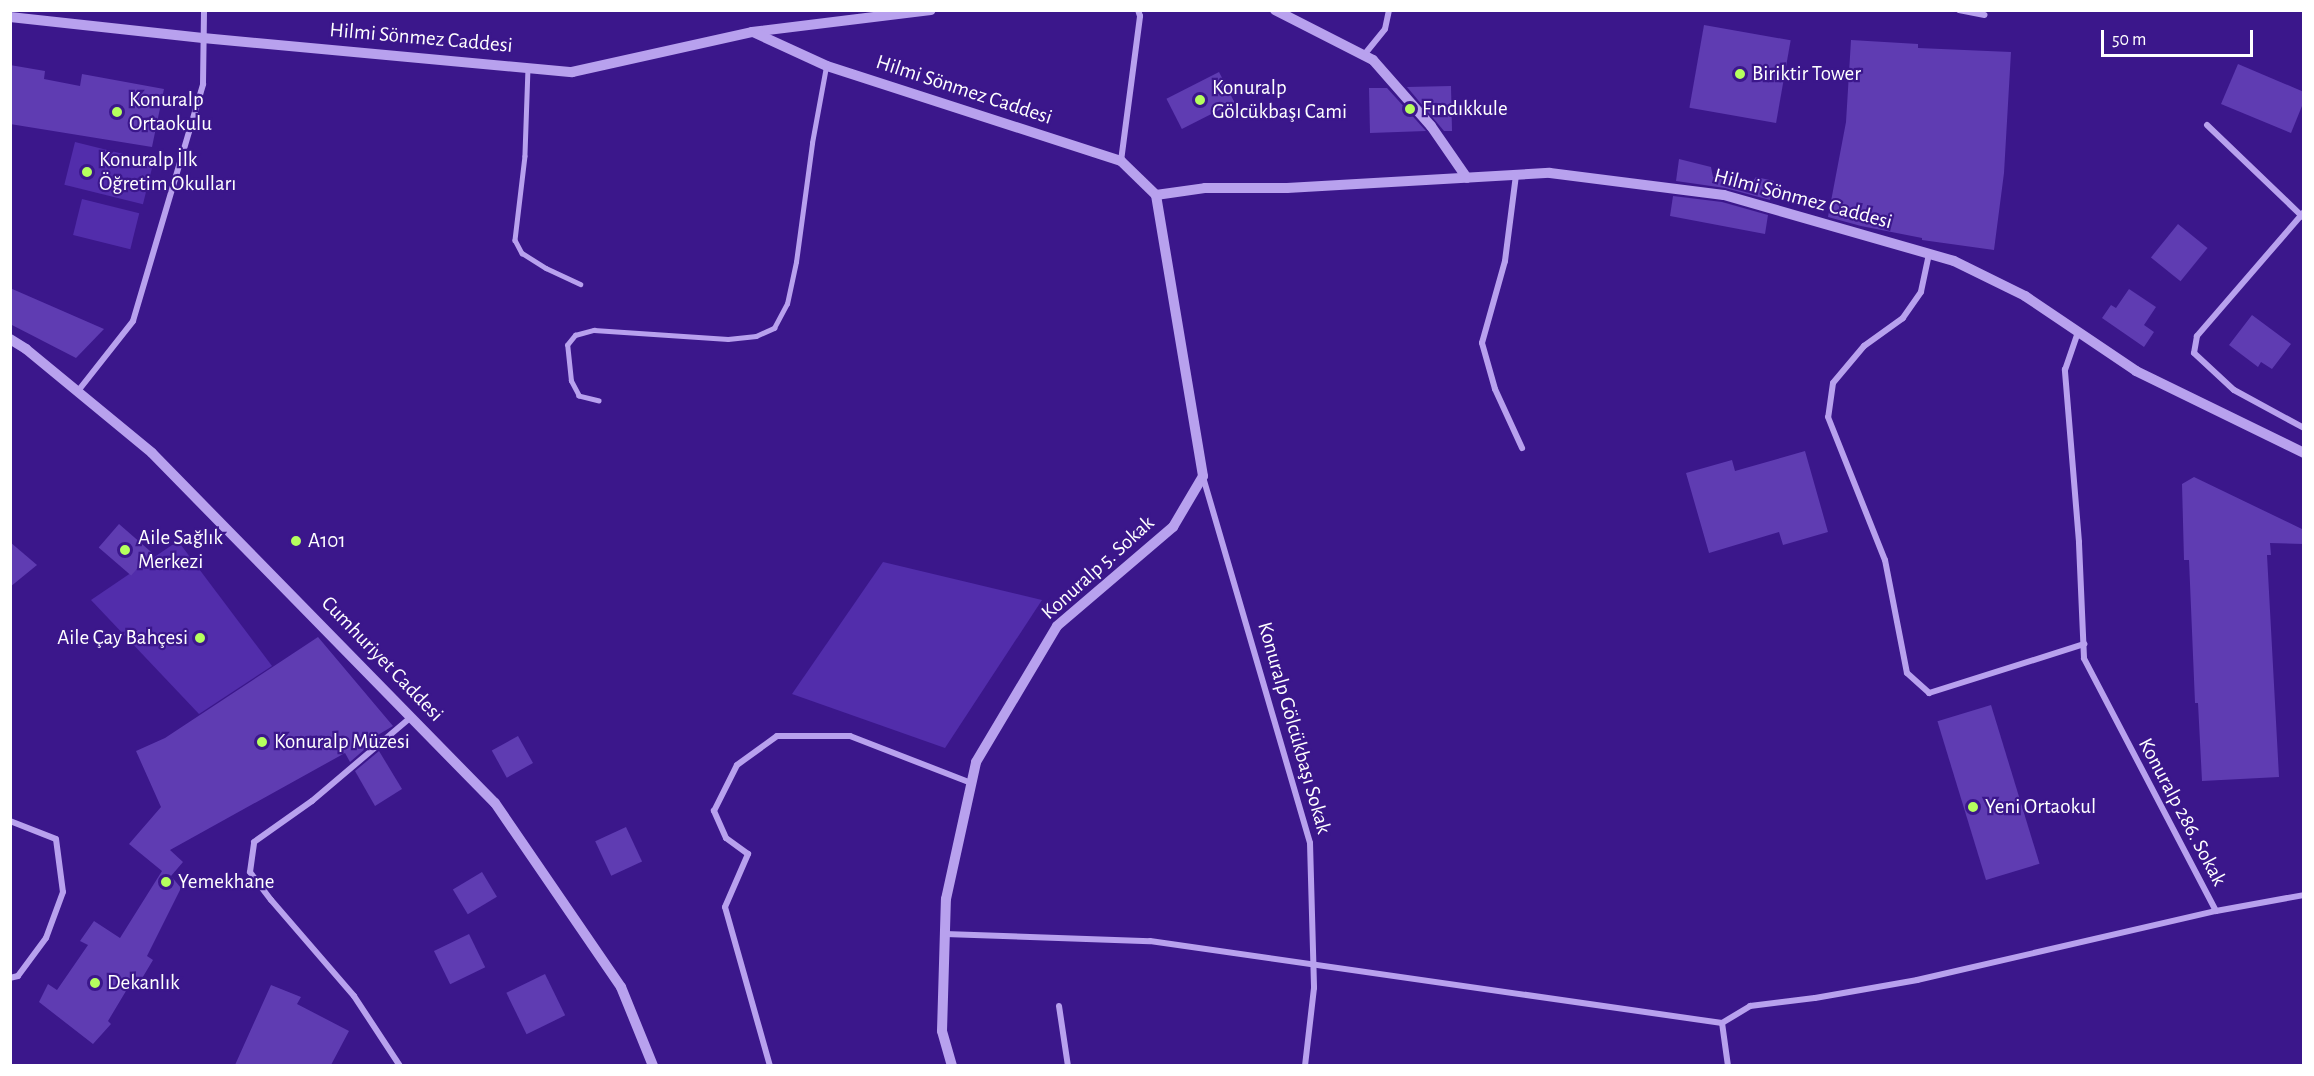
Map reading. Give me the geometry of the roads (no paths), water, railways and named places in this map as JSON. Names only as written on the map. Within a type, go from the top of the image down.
[{"type":"street","points":[[78,391],[134,321],[203,84],[204,10]]},
{"type":"street","name":"Hilmi Sönmez Caddesi","points":[[10,17],[203,38],[572,72],[752,32],[931,10]]},
{"type":"street","points":[[1121,161],[1140,16],[1138,10]]},
{"type":"street","points":[[1275,10],[1373,60],[1431,126],[1467,178]]},
{"type":"street","points":[[1364,55],[1385,29],[1389,10]]},
{"type":"street","points":[[1959,10],[1984,15]]},
{"type":"street","name":"Hilmi Sönmez Caddesi","points":[[752,32],[826,66],[1121,161],[1156,195],[1205,188],[1287,188],[1550,173],[1724,195],[1954,261],[2025,296],[2136,371],[2304,453]]},
{"type":"street","points":[[2207,125],[2303,215],[2197,336],[2194,353],[2234,390],[2304,428]]},
{"type":"street","points":[[1516,175],[1505,261],[1482,343],[1495,389],[1522,448]]},
{"type":"street","points":[[1156,195],[1182,335],[1203,476]]},
{"type":"street","points":[[1929,253],[1921,292],[1903,318],[1864,346],[1833,383],[1828,417],[1885,560],[1907,673],[1929,693],[2084,644]]},
{"type":"street","name":"Konuralp 286. Sokak","points":[[1722,1023],[1750,1006],[1917,980],[2216,911],[2084,658],[2078,519],[2066,370],[2078,332]]},
{"type":"street","name":"Cumhuriyet Caddesi","points":[[10,339],[26,349],[152,453],[495,803],[621,987],[653,1065]]},
{"type":"street","name":"Konuralp 5. Sokak","points":[[952,1065],[942,1031],[946,899],[976,762],[1057,626],[1173,527],[1203,476]]},
{"type":"street","name":"Konuralp Gölcükbaşı Sokak","points":[[1203,476],[1310,843],[1314,988],[1305,1065]]},
{"type":"street","points":[[400,1065],[354,996],[271,900],[250,872],[254,842],[312,801],[411,717]]},
{"type":"street","points":[[770,1065],[725,907],[748,854],[726,838],[714,811],[737,765],[777,736],[850,736],[971,783]]},
{"type":"street","points":[[10,821],[56,838],[63,892],[46,938],[18,976],[10,978]]},
{"type":"street","points":[[2216,911],[2304,895]]},
{"type":"street","points":[[945,934],[1150,940],[1722,1023],[1728,1065]]},
{"type":"street","points":[[1059,1006],[1068,1065]]},
{"type":"lane","points":[[598,401],[579,396],[571,381],[567,345],[575,335],[594,330],[728,339],[756,336],[774,328],[787,304],[826,66]]},
{"type":"lane","points":[[528,68],[525,156],[515,240],[522,253],[546,268],[580,284]]},
{"type":"place","name":"Biriktir Tower","points":[[1740,74]]},
{"type":"place","name":"Konuralp Gölcükbaşı Cami","points":[[1200,100]]},
{"type":"place","name":"Fındıkkule","points":[[1410,109]]},
{"type":"place","name":"Konuralp Ortaokulu","points":[[117,112]]},
{"type":"place","name":"Konuralp İlk Öğretim Okulları","points":[[87,172]]},
{"type":"place","name":"A101","points":[[296,541]]},
{"type":"place","name":"Aile Sağlık Merkezi","points":[[125,550]]},
{"type":"place","name":"Aile Çay Bahçesi","points":[[200,638]]},
{"type":"place","name":"Konuralp Müzesi","points":[[262,742]]},
{"type":"place","name":"Yeni Ortaokul","points":[[1973,807]]},
{"type":"place","name":"Yemekhane","points":[[166,882]]},
{"type":"place","name":"Dekanlık","points":[[95,983]]}]
